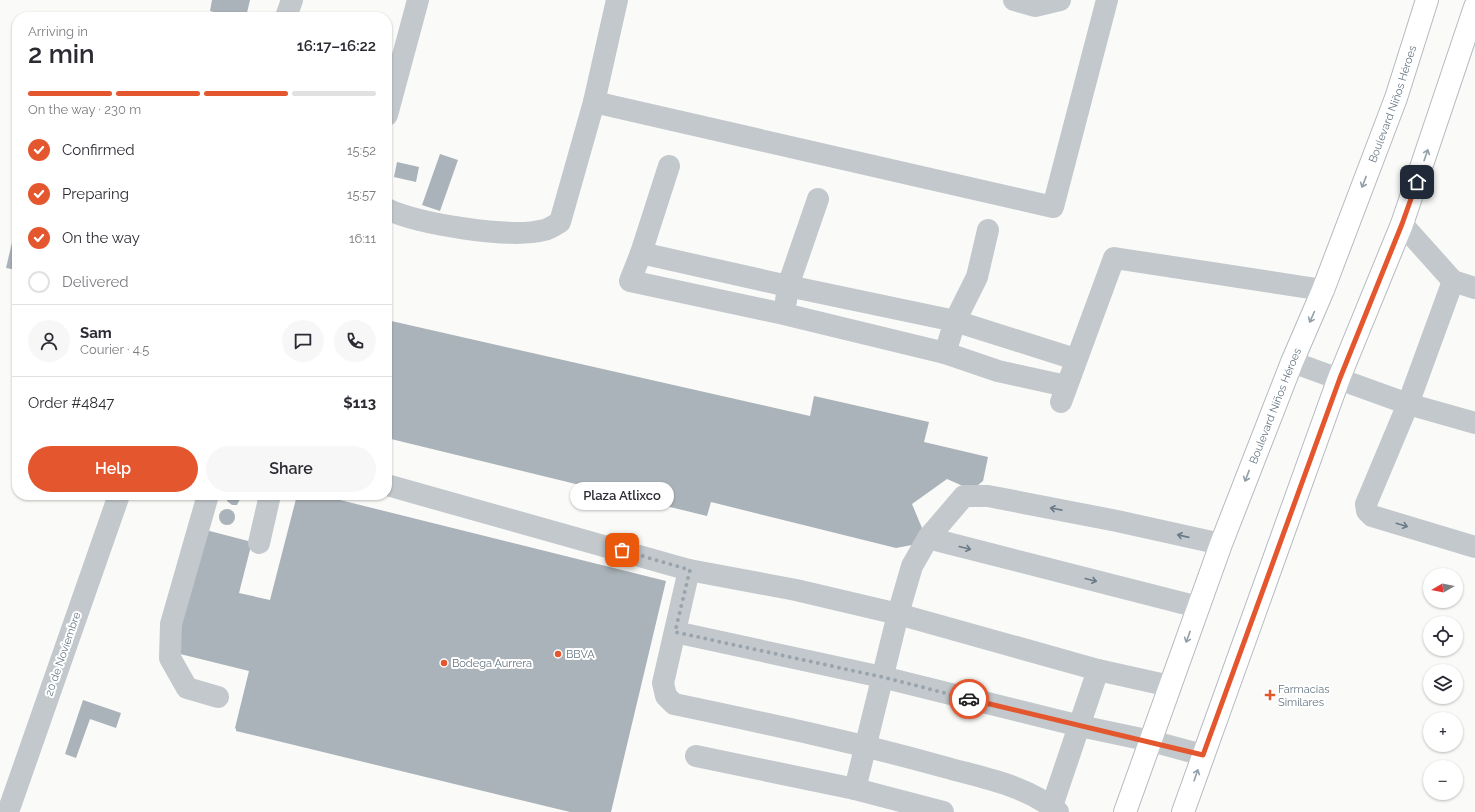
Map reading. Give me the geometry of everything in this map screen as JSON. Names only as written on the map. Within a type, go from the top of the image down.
[{"type":"main road","name":"Boulevard Niños Héroes","points":[[1125,812],[1221,544],[1292,362],[1323,290],[1396,98],[1427,0]]},
{"type":"main road","points":[[1183,812],[1340,378],[1402,224],[1475,7]]},
{"type":"street","points":[[288,12],[292,0]]},
{"type":"street","points":[[392,94],[418,0]]},
{"type":"street","points":[[392,211],[402,216],[449,226],[509,234],[545,230],[560,222],[594,102],[617,0]]},
{"type":"street","points":[[1014,0],[1035,6],[1060,0]]},
{"type":"street","points":[[594,102],[1053,207],[1107,0]]},
{"type":"street","points":[[669,166],[641,253],[630,281],[784,314],[945,353],[1063,394],[1114,258],[1323,290]]},
{"type":"street","points":[[784,314],[788,286],[818,199]]},
{"type":"street","points":[[1402,224],[1453,281],[1475,288]]},
{"type":"street","points":[[945,353],[955,321],[977,277],[988,230]]},
{"type":"street","points":[[641,253],[955,321],[1075,359]]},
{"type":"street","points":[[1453,281],[1408,404],[1366,504],[1367,511],[1372,516],[1475,547]]},
{"type":"street","points":[[1292,362],[1340,378],[1408,404],[1475,423]]},
{"type":"street","points":[[392,485],[690,570],[796,590],[898,614],[1098,670],[1170,686]]},
{"type":"street","points":[[855,789],[898,614],[912,566],[928,538],[964,496],[988,496],[1117,521],[1221,544]]},
{"type":"street","name":"20 de Noviembre","points":[[8,812],[117,500]]},
{"type":"street","points":[[207,500],[172,624],[170,658],[187,688],[218,697]]},
{"type":"street","points":[[258,543],[269,500]]},
{"type":"street","points":[[928,538],[1198,607]]},
{"type":"street","points":[[690,570],[663,683],[666,696],[674,704],[866,745],[1011,786],[1039,797],[1054,810],[1098,670]]},
{"type":"street","points":[[675,632],[882,677],[1080,726],[1151,741],[1203,755]]},
{"type":"street","points":[[696,756],[855,789],[943,812]]},
{"type":"building","points":[[212,0],[250,0],[247,12],[210,11]]},
{"type":"building","points":[[440,154],[458,160],[440,211],[422,205]]},
{"type":"building","points":[[397,162],[419,167],[416,182],[394,177]]},
{"type":"building","points":[[12,242],[12,269],[6,268]]},
{"type":"building","points":[[392,321],[810,416],[814,396],[929,422],[924,442],[988,457],[983,481],[972,490],[947,479],[912,504],[922,528],[912,545],[896,548],[711,502],[707,516],[392,439]]},
{"type":"building","points":[[240,500],[237,505],[232,505],[227,501]]},
{"type":"building","name":"Bodega Aurrera","points":[[296,500],[340,500],[666,581],[611,812],[570,812],[236,731],[235,728],[249,671],[172,652],[202,529],[252,542],[239,593],[270,600]]},
{"type":"building","points":[[224,509],[230,509],[235,514],[233,523],[230,525],[224,525],[219,520],[219,514]]},
{"type":"building","points":[[83,700],[121,713],[116,728],[90,719],[76,758],[65,754]]},
{"type":"way so far","points":[[622,550],[668,562],[690,570],[675,632],[882,677],[969,699]]},
{"type":"place","name":"Plaza Atlixco","points":[[622,550]]},
{"type":"place","name":"BBVA","points":[[558,654]]},
{"type":"place","name":"Bodega Aurrera","points":[[444,663]]},
{"type":"place","name":"Farmacias Similares","points":[[1270,695]]},
{"type":"route","points":[[969,699],[1080,726],[1151,741],[1203,755],[1340,378],[1402,224],[1417,182]]}]
